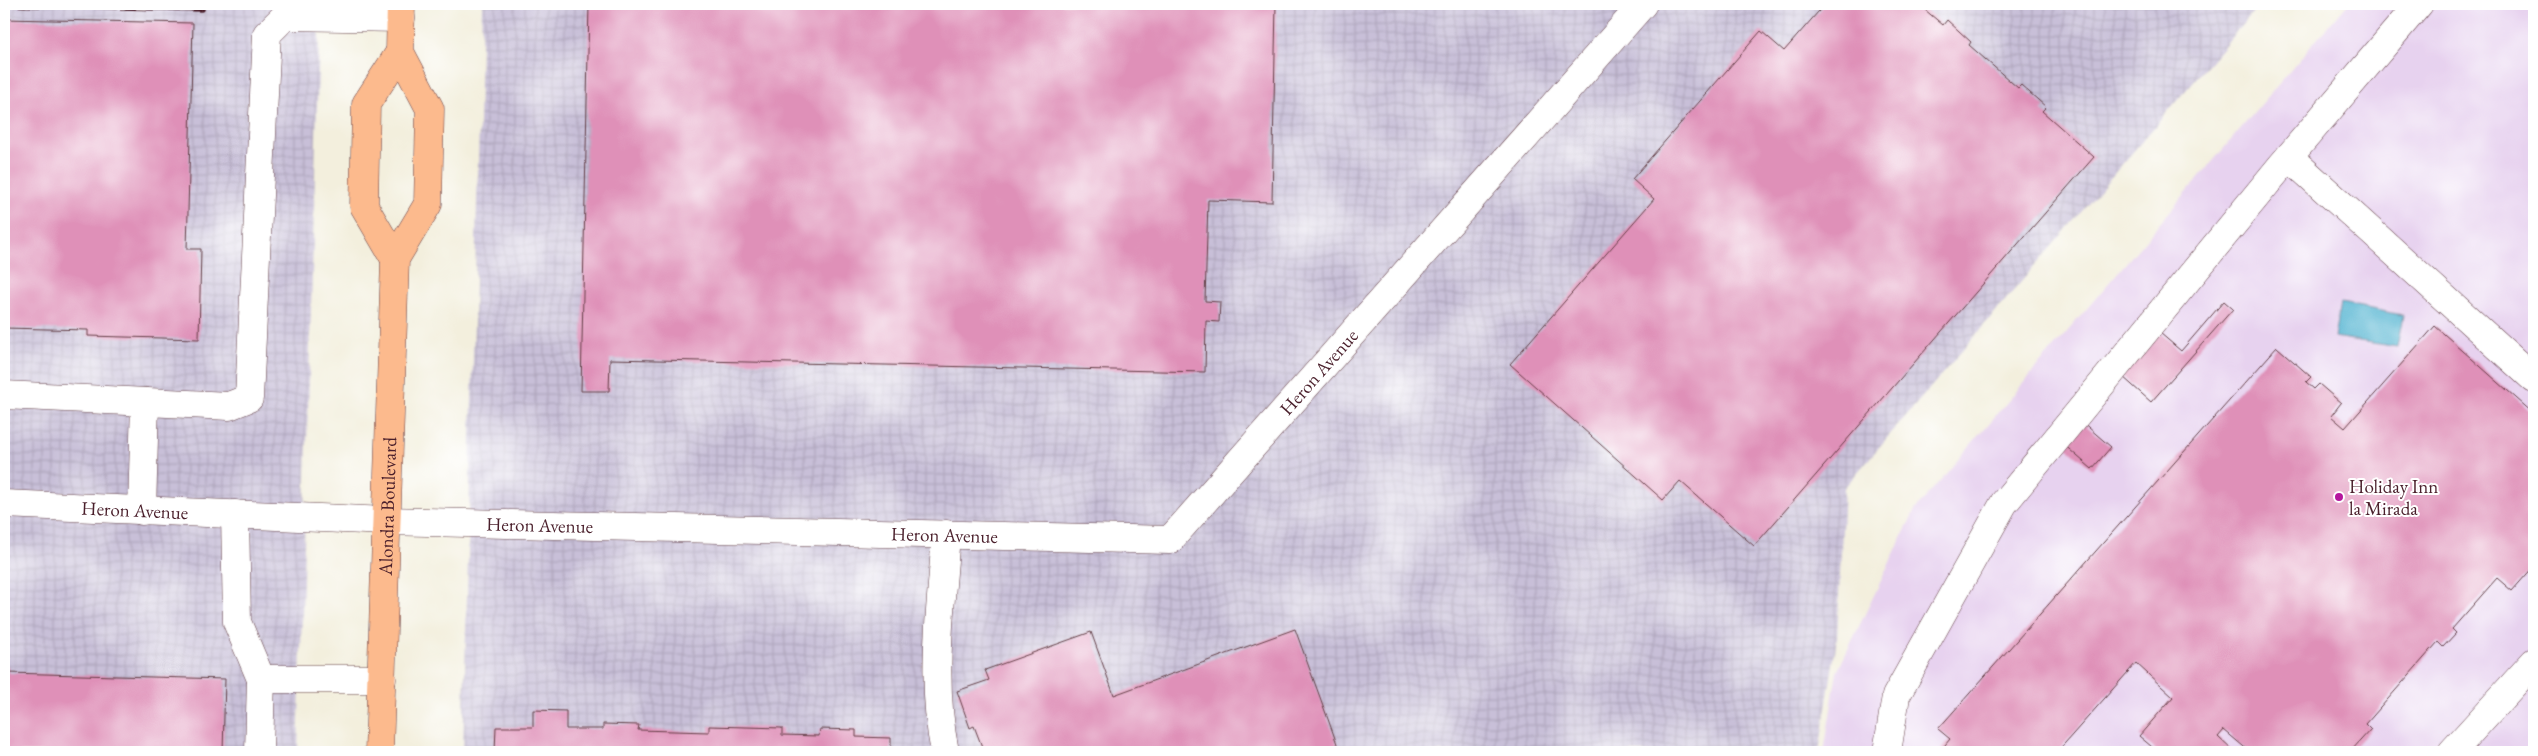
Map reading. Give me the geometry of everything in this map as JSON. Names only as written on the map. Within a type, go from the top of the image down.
[{"type":"main road","name":"Alondra Boulevard","points":[[379,752],[395,259],[428,204],[430,109],[400,52],[401,11]]},
{"type":"main road","points":[[395,259],[364,206],[366,104],[400,52]]},
{"type":"street","name":"Heron Avenue","points":[[4,504],[387,521],[1170,540],[1643,4]]},
{"type":"street","points":[[1887,752],[1896,696],[2004,503],[2289,157],[2419,4]]},
{"type":"street","points":[[4,395],[229,406],[249,398],[267,34],[285,16],[401,11]]},
{"type":"street","points":[[2289,157],[2534,379]]},
{"type":"street","points":[[142,511],[145,402]]},
{"type":"street","points":[[235,514],[237,622],[261,679],[259,752]]},
{"type":"street","points":[[945,752],[939,723],[937,658],[946,534]]},
{"type":"street","points":[[2452,752],[2534,662]]},
{"type":"street","points":[[261,679],[382,679]]},
{"type":"shaded area","points":[[4,4],[320,4],[298,752],[4,752]]},
{"type":"shaded area","points":[[482,4],[2260,4],[1844,488],[1837,639],[1819,752],[463,752]]},
{"type":"shaded area","points":[[2347,4],[2534,4],[2534,752],[1824,752],[1837,672],[1915,510]]},
{"type":"water","points":[[2340,303],[2403,315],[2397,347],[2334,337]]},
{"type":"building","points":[[589,4],[1276,4],[1272,202],[1208,200],[1205,301],[1220,302],[1219,322],[1206,321],[1205,372],[610,359],[609,391],[581,391]]},
{"type":"building","points":[[1825,4],[1918,4],[1943,25],[1947,20],[1971,42],[1969,45],[2018,88],[2021,85],[2046,107],[2042,111],[2094,157],[1754,546],[1680,481],[1663,500],[1510,364],[1654,199],[1632,179],[1761,31],[1784,51]]},
{"type":"building","points":[[4,19],[193,23],[187,249],[201,249],[199,339],[88,336],[88,330],[4,328]]},
{"type":"building","points":[[2224,301],[2233,309],[2151,402],[2122,376],[2160,333],[2181,351]]},
{"type":"building","name":"Holiday Inn la Mirada","points":[[2435,326],[2534,414],[2534,566],[2512,591],[2497,578],[2452,629],[2456,633],[2443,647],[2438,642],[2366,724],[2371,729],[2350,752],[2250,752],[2224,730],[2218,737],[2234,752],[2158,752],[2139,736],[2173,697],[2136,663],[2057,752],[1940,751],[1950,739],[1938,729],[2277,347],[2311,377],[2306,382],[2314,389],[2319,384],[2341,403],[2331,416],[2345,428]]},
{"type":"building","points":[[2081,421],[2111,447],[2092,469],[2062,443]]},
{"type":"building","points":[[1295,629],[1340,752],[1019,752],[1018,750],[984,752],[974,726],[970,728],[957,691],[989,680],[985,670],[1091,632],[1114,695]]},
{"type":"building","points":[[4,666],[8,666],[8,673],[225,679],[223,752],[4,752]]},
{"type":"building","points":[[533,710],[566,711],[566,729],[603,729],[603,724],[639,725],[638,730],[709,732],[709,726],[782,728],[782,735],[819,736],[820,729],[856,730],[856,737],[891,738],[891,752],[495,752],[496,727],[533,727]]},
{"type":"railway","points":[[4,4],[202,9]]},
{"type":"place","name":"Holiday Inn la Mirada","points":[[2339,497]]}]
